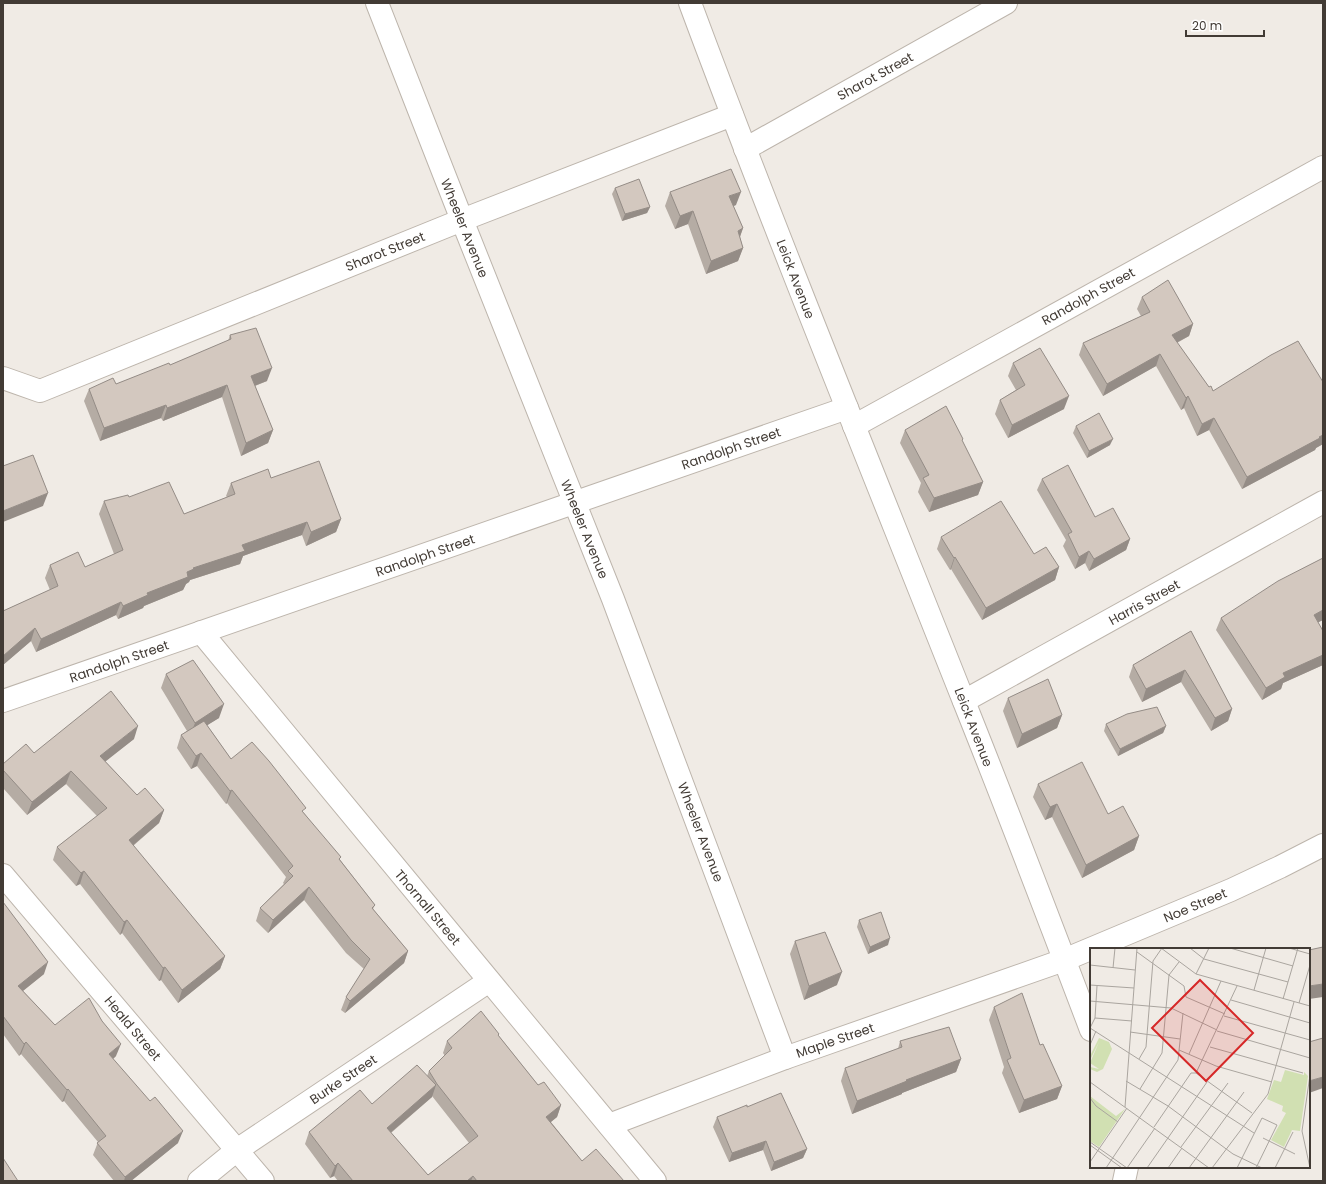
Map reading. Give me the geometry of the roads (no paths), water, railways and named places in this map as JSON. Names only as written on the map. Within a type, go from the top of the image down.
[{"type":"street","name":"Wheeler Avenue","points":[[377,3],[613,599],[785,1058]]},
{"type":"street","points":[[690,3],[732,115]]},
{"type":"street","name":"Sharot Street","points":[[745,149],[1006,3]]},
{"type":"street","name":"Sharot Street","points":[[3,378],[40,391],[462,220],[732,115]]},
{"type":"street","name":"Leick Avenue","points":[[732,115],[850,417],[964,701],[1090,1027]]},
{"type":"street","name":"Randolph Street","points":[[3,701],[575,503],[850,417],[1323,167]]},
{"type":"street","name":"Harris Street","points":[[964,701],[1323,502]]},
{"type":"street","name":"Thornall Street","points":[[201,632],[655,1181]]},
{"type":"street","name":"Noe Street","points":[[1093,948],[1231,890],[1323,845]]},
{"type":"street","name":"Heald Street","points":[[3,875],[263,1181]]},
{"type":"street","name":"Noe Street","points":[[1064,960],[1090,949]]},
{"type":"street","name":"Maple Street","points":[[608,1125],[785,1058],[1064,960]]},
{"type":"street","name":"Burke Street","points":[[199,1181],[236,1150],[489,981]]},
{"type":"street","points":[[1124,1181],[1127,1168]]}]
